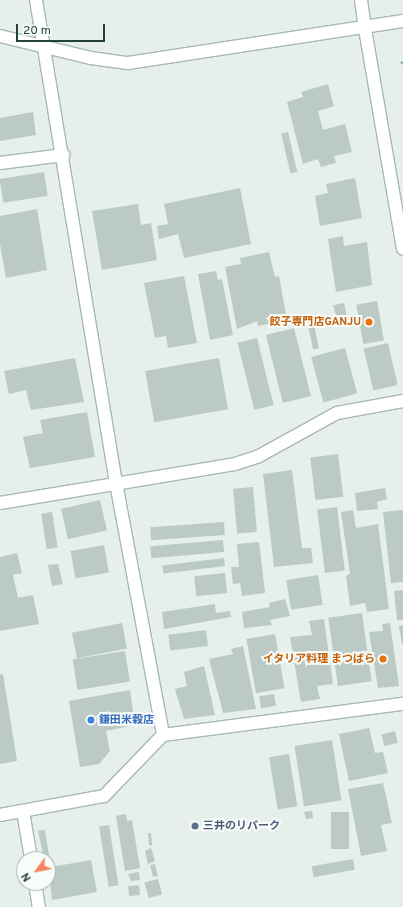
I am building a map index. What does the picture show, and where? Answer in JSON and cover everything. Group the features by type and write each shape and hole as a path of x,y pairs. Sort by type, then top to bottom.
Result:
{"street":[{"path":"36,0 116,483 162,735"},
{"path":"361,0 403,249"},
{"path":"0,36 45,47 128,63 403,21"},
{"path":"0,163 62,155"},
{"path":"0,503 235,464 259,456 337,413 403,401"},
{"path":"0,815 104,796 162,735 403,704"},
{"path":"22,811 30,851"},
{"path":"36,891 39,907"}],"building":[{"path":"328,84 334,106 318,111 323,130 345,124 352,152 334,156 336,163 321,167 318,159 303,164 287,102 303,97 301,92"},
{"path":"33,112 36,135 0,141 0,118"},
{"path":"288,132 297,172 290,174 281,134"},
{"path":"44,172 48,196 3,203 0,179"},
{"path":"355,178 362,218 320,226 315,196 328,193 326,184"},
{"path":"240,188 251,244 184,258 178,234 159,239 157,226 168,224 164,204"},
{"path":"138,204 141,225 151,223 157,260 102,270 92,211"},
{"path":"37,209 47,270 6,278 0,244 0,216"},
{"path":"343,236 344,246 367,242 372,285 336,292 328,239"},
{"path":"269,252 275,277 279,276 287,320 258,326 257,321 237,329 225,267 241,264 240,258"},
{"path":"216,271 218,280 222,279 233,335 210,340 198,274"},
{"path":"184,276 197,343 168,348 166,336 155,338 144,283"},
{"path":"377,301 384,340 363,344 356,305"},
{"path":"344,303 348,322 337,324 333,305"},
{"path":"313,320 319,348 313,350 307,321"},
{"path":"294,328 311,396 283,403 266,335"},
{"path":"257,338 274,405 254,410 238,343"},
{"path":"388,343 398,385 373,391 364,349"},
{"path":"345,348 357,393 323,402 311,357"},
{"path":"75,358 84,402 31,410 26,390 9,394 4,371"},
{"path":"219,358 228,409 154,422 145,371"},
{"path":"87,412 95,457 30,468 23,437 43,433 40,420"},
{"path":"338,454 343,497 315,500 310,457"},
{"path":"292,470 302,548 311,548 313,563 274,567 263,474"},
{"path":"253,487 257,532 237,534 233,489"},
{"path":"385,488 387,499 377,502 378,509 357,511 355,493"},
{"path":"100,500 107,530 68,539 61,509"},
{"path":"337,507 345,571 325,573 317,509"},
{"path":"353,510 356,528 378,524 389,609 367,612 365,603 350,606 346,576 350,574 341,512"},
{"path":"403,510 403,582 391,583 383,512"},
{"path":"52,512 58,548 47,549 41,514"},
{"path":"224,522 225,535 151,540 150,527"},
{"path":"223,540 224,552 151,558 150,546"},
{"path":"259,542 265,593 242,596 240,583 233,584 231,567 239,567 237,544"},
{"path":"104,545 109,573 75,578 71,551"},
{"path":"17,553 22,573 13,575 18,598 33,595 39,624 0,631 0,557"},
{"path":"224,558 225,566 163,573 162,566"},
{"path":"58,564 63,584 52,586 48,565"},
{"path":"225,573 227,593 196,596 194,576"},
{"path":"318,575 323,605 291,610 286,580"},
{"path":"403,590 403,620 397,620 394,591"},
{"path":"285,599 290,616 270,620 272,625 244,628 242,612 270,607 269,603"},
{"path":"215,604 216,613 230,611 231,617 164,629 162,612"},
{"path":"362,613 372,681 338,686 328,618"},
{"path":"324,619 333,684 317,686 320,699 301,702 290,637 312,635 309,621"},
{"path":"122,623 127,649 77,658 72,633"},
{"path":"390,623 399,686 378,688 369,632 383,631 382,624"},
{"path":"403,625 403,644 402,644 399,626"},
{"path":"206,630 208,646 170,651 168,635"},
{"path":"275,634 285,688 256,693 246,639"},
{"path":"243,646 256,709 223,713 209,659 233,654 231,649"},
{"path":"125,651 130,682 78,690 73,659"},
{"path":"204,666 215,715 184,719 175,689 187,686 184,672"},
{"path":"3,674 17,761 0,764 0,675"},
{"path":"130,690 135,725 106,731 110,751 99,764 80,767 69,701"},
{"path":"274,694 276,706 261,708 259,696"},
{"path":"369,728 375,753 383,752 388,773 349,781 339,734"},
{"path":"395,731 398,743 384,746 381,734"},
{"path":"332,740 342,800 304,806 294,746"},
{"path":"289,754 297,806 278,809 269,757"},
{"path":"383,783 392,823 381,825 387,851 361,856 348,789"},
{"path":"312,811 313,818 306,819 304,812"},
{"path":"331,812 349,812 349,849 331,849"},
{"path":"126,814 127,821 132,820 140,868 125,871 116,816"},
{"path":"109,825 119,885 109,887 99,827"},
{"path":"45,830 48,851 42,851 38,831"},
{"path":"148,833 151,833 152,845 149,845"},
{"path":"151,848 155,861 148,864 145,851"},
{"path":"353,859 355,870 314,877 312,866"},
{"path":"91,860 97,892 52,900 51,891 56,891 56,866"},
{"path":"155,864 158,876 153,877 150,865"},
{"path":"139,872 140,880 131,881 128,874"},
{"path":"158,879 162,894 149,898 144,883"},
{"path":"139,885 140,895 129,896 128,886"}],"place":[{"name":"餃子専門店GANJU","path":"369,322"},
{"name":"イタリア料理 まつばら","path":"383,659"},
{"name":"鎌田米穀店","path":"91,720"},
{"name":"三井のリパーク","path":"195,826"}]}
